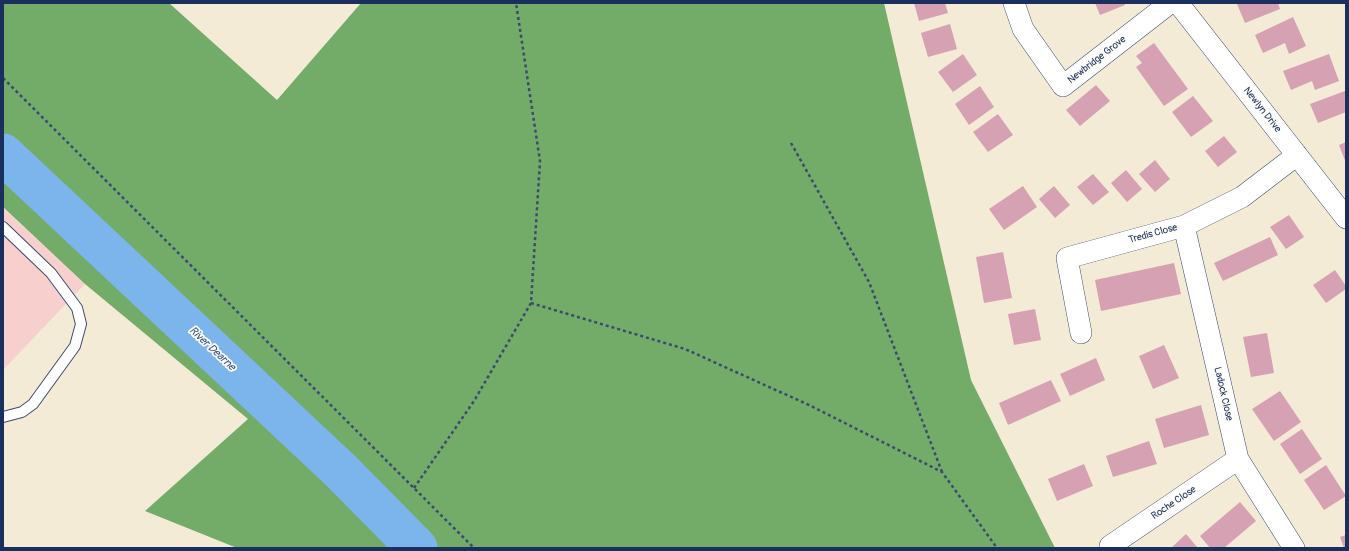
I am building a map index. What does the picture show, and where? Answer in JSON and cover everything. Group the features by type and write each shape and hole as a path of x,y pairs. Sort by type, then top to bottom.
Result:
{"street":[{"name":"Newbridge Grove","path":"1014,3 1023,30 1063,86 1170,3"},
{"name":"Newlyn Drive","path":"1178,3 1346,218"},
{"name":"Tredis Close","path":"1082,333 1067,258 1184,226 1242,197 1297,155"},
{"name":"Ladock Close","path":"1184,226 1238,459 1294,548"},
{"name":"Roche Close","path":"1110,546 1238,459"}],"lane":[{"path":"3,227 51,273 77,308 81,324 75,346 33,404 22,412 3,417"}],"path":[{"path":"414,488 474,401 531,303 540,161 516,3"},
{"path":"3,78 474,548"},
{"path":"791,143 869,282 942,472 997,548"},
{"path":"531,303 685,349 809,405 942,472"}],"shaded area":[{"path":"3,208 85,284 3,370"}],"green space":[{"path":"3,3 169,3 277,100 361,3 884,3 971,380 1055,548 237,548 145,511 248,419 85,284 3,207"}],"building":[{"path":"914,3 945,3 948,13 919,21"},
{"path":"1095,3 1124,3 1125,5 1100,15"},
{"path":"1278,3 1280,9 1245,23 1237,4"},
{"path":"1293,17 1306,46 1289,54 1285,43 1263,53 1255,35"},
{"path":"950,24 957,49 928,57 921,33"},
{"path":"1154,43 1188,89 1164,106 1136,67 1142,63 1136,56"},
{"path":"963,54 977,75 953,92 938,72"},
{"path":"1329,54 1339,81 1315,90 1312,81 1291,90 1283,71"},
{"path":"1096,85 1110,101 1080,126 1066,110"},
{"path":"980,86 994,107 969,125 955,104"},
{"path":"1345,91 1346,112 1318,123 1310,104"},
{"path":"1193,96 1213,121 1191,137 1172,112"},
{"path":"998,114 1013,135 988,152 973,132"},
{"path":"1224,136 1237,152 1218,167 1205,151"},
{"path":"1346,142 1346,163 1339,145"},
{"path":"1155,160 1170,179 1155,192 1139,174"},
{"path":"1126,170 1142,189 1127,202 1111,183"},
{"path":"1093,174 1109,192 1093,205 1077,187"},
{"path":"1023,186 1037,207 1004,230 989,209"},
{"path":"1054,186 1070,205 1055,218 1039,199"},
{"path":"1289,215 1304,237 1286,249 1270,227"},
{"path":"1270,237 1278,255 1223,281 1214,263"},
{"path":"1003,252 1012,298 984,303 976,257"},
{"path":"1174,263 1181,294 1101,311 1095,280"},
{"path":"1335,270 1346,286 1346,289 1326,303 1313,285"},
{"path":"1035,309 1041,340 1014,345 1008,314"},
{"path":"1267,333 1274,373 1251,377 1243,337"},
{"path":"1164,345 1179,378 1153,389 1139,356"},
{"path":"1096,358 1105,380 1070,396 1060,374"},
{"path":"1051,380 1061,401 1008,425 999,403"},
{"path":"1280,391 1301,422 1274,441 1252,409"},
{"path":"1201,405 1209,435 1164,448 1155,419"},
{"path":"1302,429 1322,459 1300,474 1280,444"},
{"path":"1149,441 1157,464 1113,477 1106,456"},
{"path":"1084,464 1093,486 1057,501 1048,479"},
{"path":"1326,465 1346,496 1324,510 1304,480"},
{"path":"1240,502 1256,521 1224,548 1210,548 1200,536"},
{"path":"1186,534 1198,548 1171,548"},
{"path":"1346,535 1346,548 1344,548 1340,537"}],"waterway":[{"name":"River Dearne","path":"3,154 341,471 417,548"}]}
